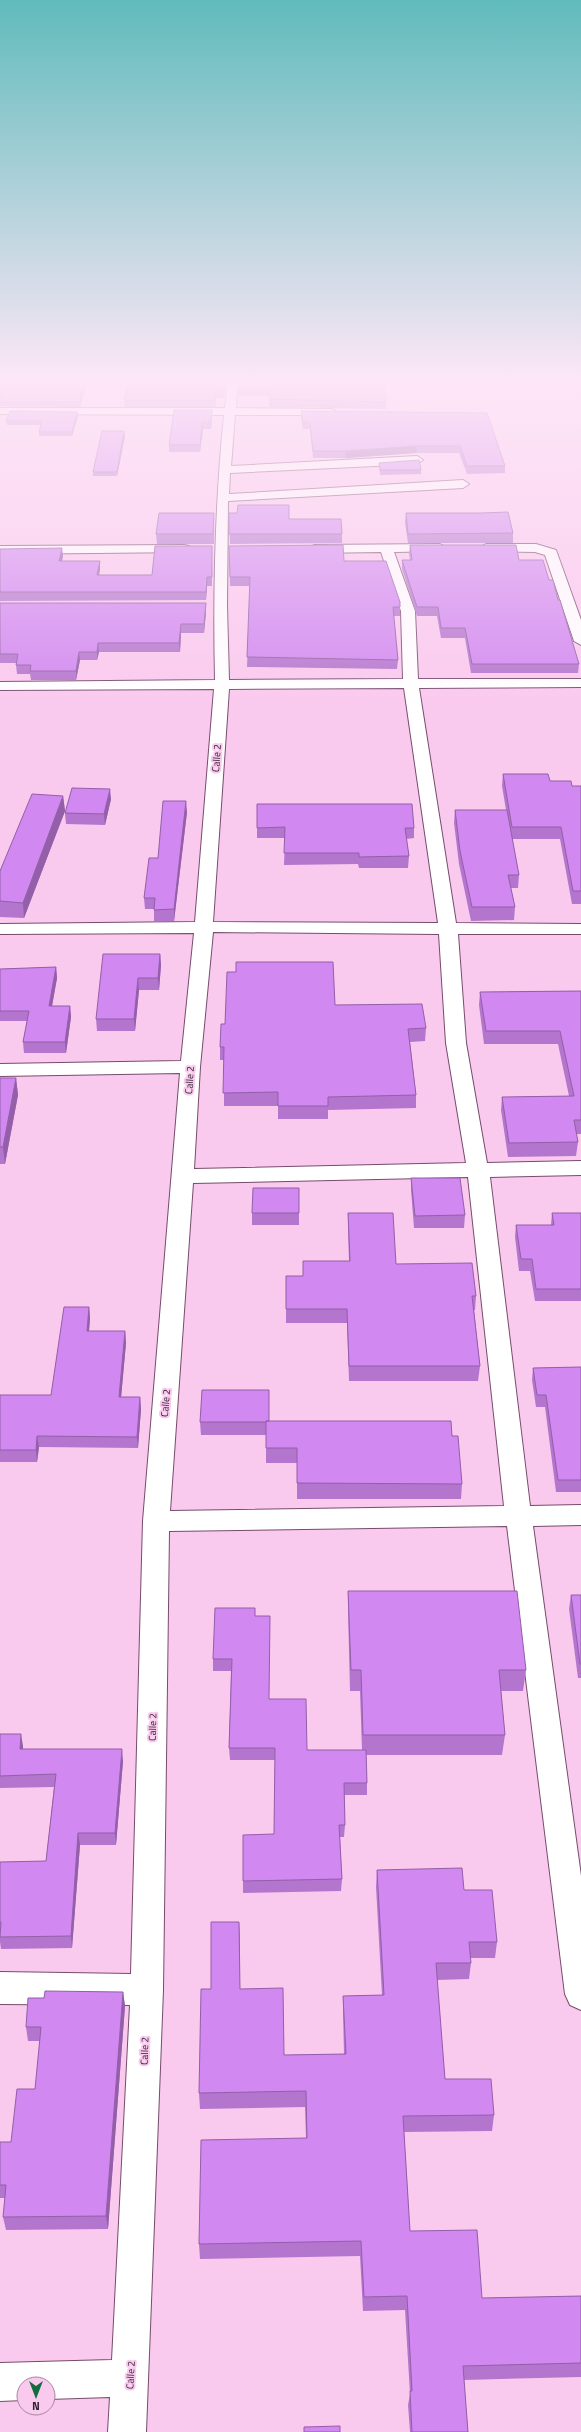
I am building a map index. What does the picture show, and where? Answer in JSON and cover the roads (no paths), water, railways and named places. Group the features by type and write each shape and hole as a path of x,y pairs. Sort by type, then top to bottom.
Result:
{"street":[{"name":"Calle 2","path":"127,2432 147,1990 156,1521 190,1067 204,927 222,683 212,606 223,490"},
{"path":"222,498 351,490"},
{"path":"300,549 449,548"},
{"path":"473,548 536,548 551,553 581,641"},
{"path":"0,550 216,549"},
{"path":"386,549 408,611 411,682 448,928 456,1043 478,1170 518,1514 581,1994"},
{"path":"0,686 411,682 581,683"},
{"path":"0,929 204,927 581,928"},
{"path":"0,1070 190,1067"},
{"path":"183,1176 581,1168"},
{"path":"156,1521 518,1514 581,1515"},
{"path":"0,1988 147,1990"},
{"path":"0,2382 130,2378"}]}
